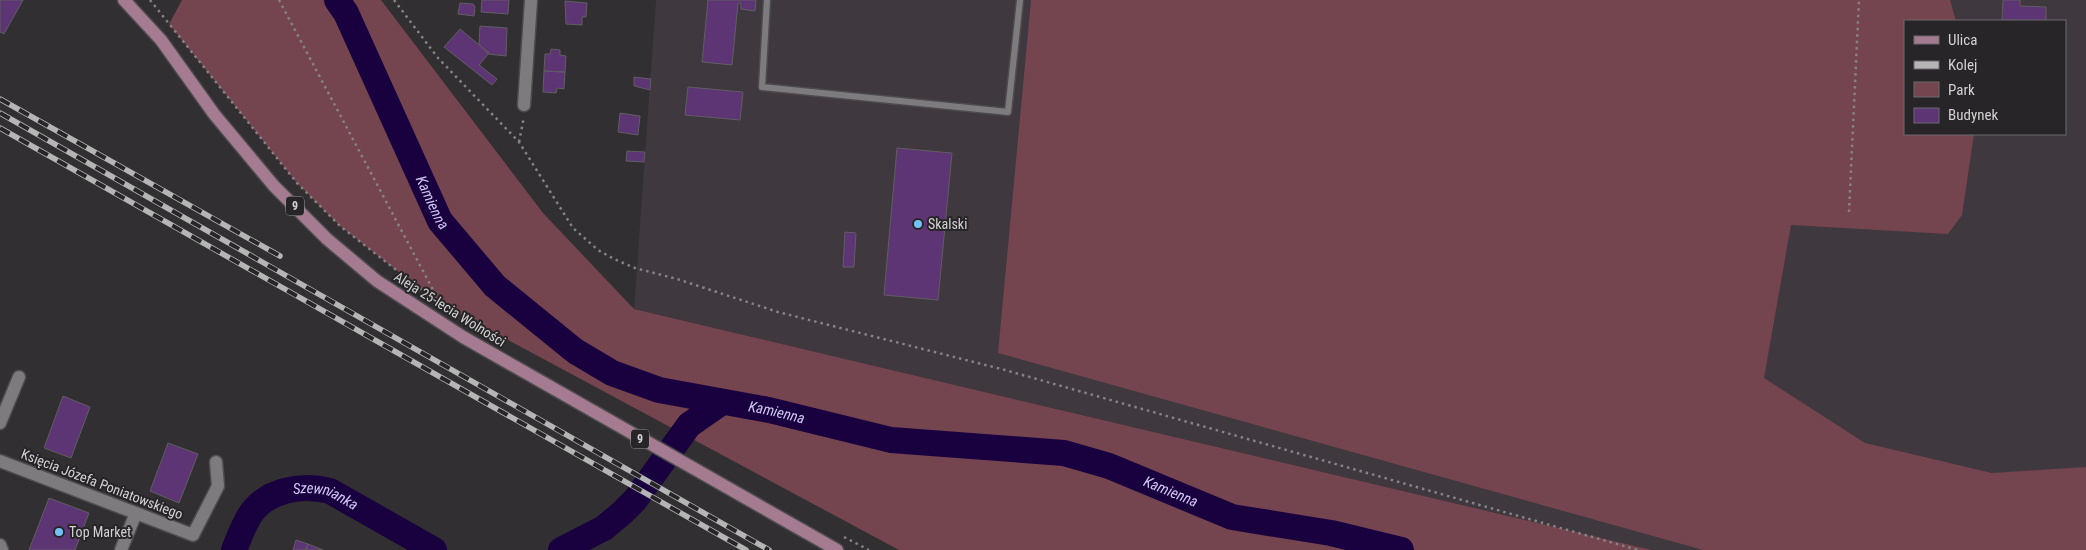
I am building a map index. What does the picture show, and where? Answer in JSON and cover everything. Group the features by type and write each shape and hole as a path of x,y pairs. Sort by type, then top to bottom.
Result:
{"main road":[{"name":"Aleja 25-lecia Wolności","path":"124,0 161,40 214,114 274,186 320,232 377,281 463,337 837,550"}],"street":[{"path":"524,105 531,0"},
{"path":"0,423 19,377"},
{"name":"Księcia Józefa Poniatowskiego","path":"0,461 193,535 218,486 216,462"},
{"path":"121,550 136,513"},
{"path":"0,545 2,550"}],"lane":[{"path":"767,0 762,87 1008,112 1020,0"}],"path":[{"path":"150,0 297,183 340,226 452,312"},
{"path":"279,0 441,304"},
{"path":"394,0 438,58 519,142 573,228 598,250 635,268 677,279 778,312 1004,370 1638,550"},
{"path":"1849,212 1859,0"},
{"path":"519,142 525,116 524,105"},
{"path":"841,536 869,550"}],"shaded area":[{"path":"656,0 2086,0 2086,550 1652,550 634,309"}],"green space":[{"path":"182,0 381,0 543,213 634,309 1652,550 899,550 441,304 427,294 340,226 297,183 169,24"},
{"path":"1031,0 1950,0 1956,20 1904,20 1904,135 1974,135 1962,215 1948,234 1791,225 1764,378 1865,443 1992,473 2086,467 2086,550 1703,550 998,353"}],"building":[{"path":"0,0 23,0 4,34 0,32"},
{"path":"482,0 509,0 508,14 481,12"},
{"path":"708,0 756,0 755,11 741,9 741,3 738,3 732,65 702,62"},
{"path":"2003,0 2020,0 2020,6 2046,7 2046,20 2002,20"},
{"path":"565,1 587,3 586,17 582,17 582,25 566,24"},
{"path":"460,3 473,4 475,7 474,16 458,14"},
{"path":"480,26 507,28 506,56 488,54 479,44"},
{"path":"460,29 489,53 479,65 497,79 492,85 444,47"},
{"path":"551,49 560,50 560,55 566,56 565,72 544,71 545,54 550,54"},
{"path":"544,71 565,72 564,89 557,88 556,93 543,92"},
{"path":"634,77 651,79 650,90 634,86"},
{"path":"688,87 743,92 740,120 685,115"},
{"path":"620,113 640,116 638,135 618,132"},
{"name":"Skalski","path":"897,148 952,153 938,300 884,295"},
{"path":"627,151 645,152 644,162 626,161"},
{"path":"845,232 856,233 854,267 843,267"},
{"path":"63,396 90,407 71,458 44,448"},
{"path":"168,443 198,454 179,503 150,491"},
{"name":"Top Market","path":"49,498 89,513 75,550 29,550"},
{"path":"296,540 308,544 306,550 293,550"},
{"path":"308,544 323,550 306,550"}],"waterway":[{"name":"Kamienna","path":"337,0 346,13 440,221 495,286 575,351 612,373 659,390 769,410 891,440 1064,453 1109,466 1232,517 1331,533 1401,550"},
{"name":"Szewnianka","path":"561,550 604,528 623,512 635,500 689,425 722,402"},
{"name":"Szewnianka","path":"234,550 245,523 257,506 276,494 308,488 330,491 434,550"}],"railway":[{"path":"0,99 280,256"},
{"path":"0,113 769,550"},
{"path":"0,128 746,550"}],"place":[{"name":"Skalski","path":"918,224"},
{"name":"Top Market","path":"59,532"}]}
